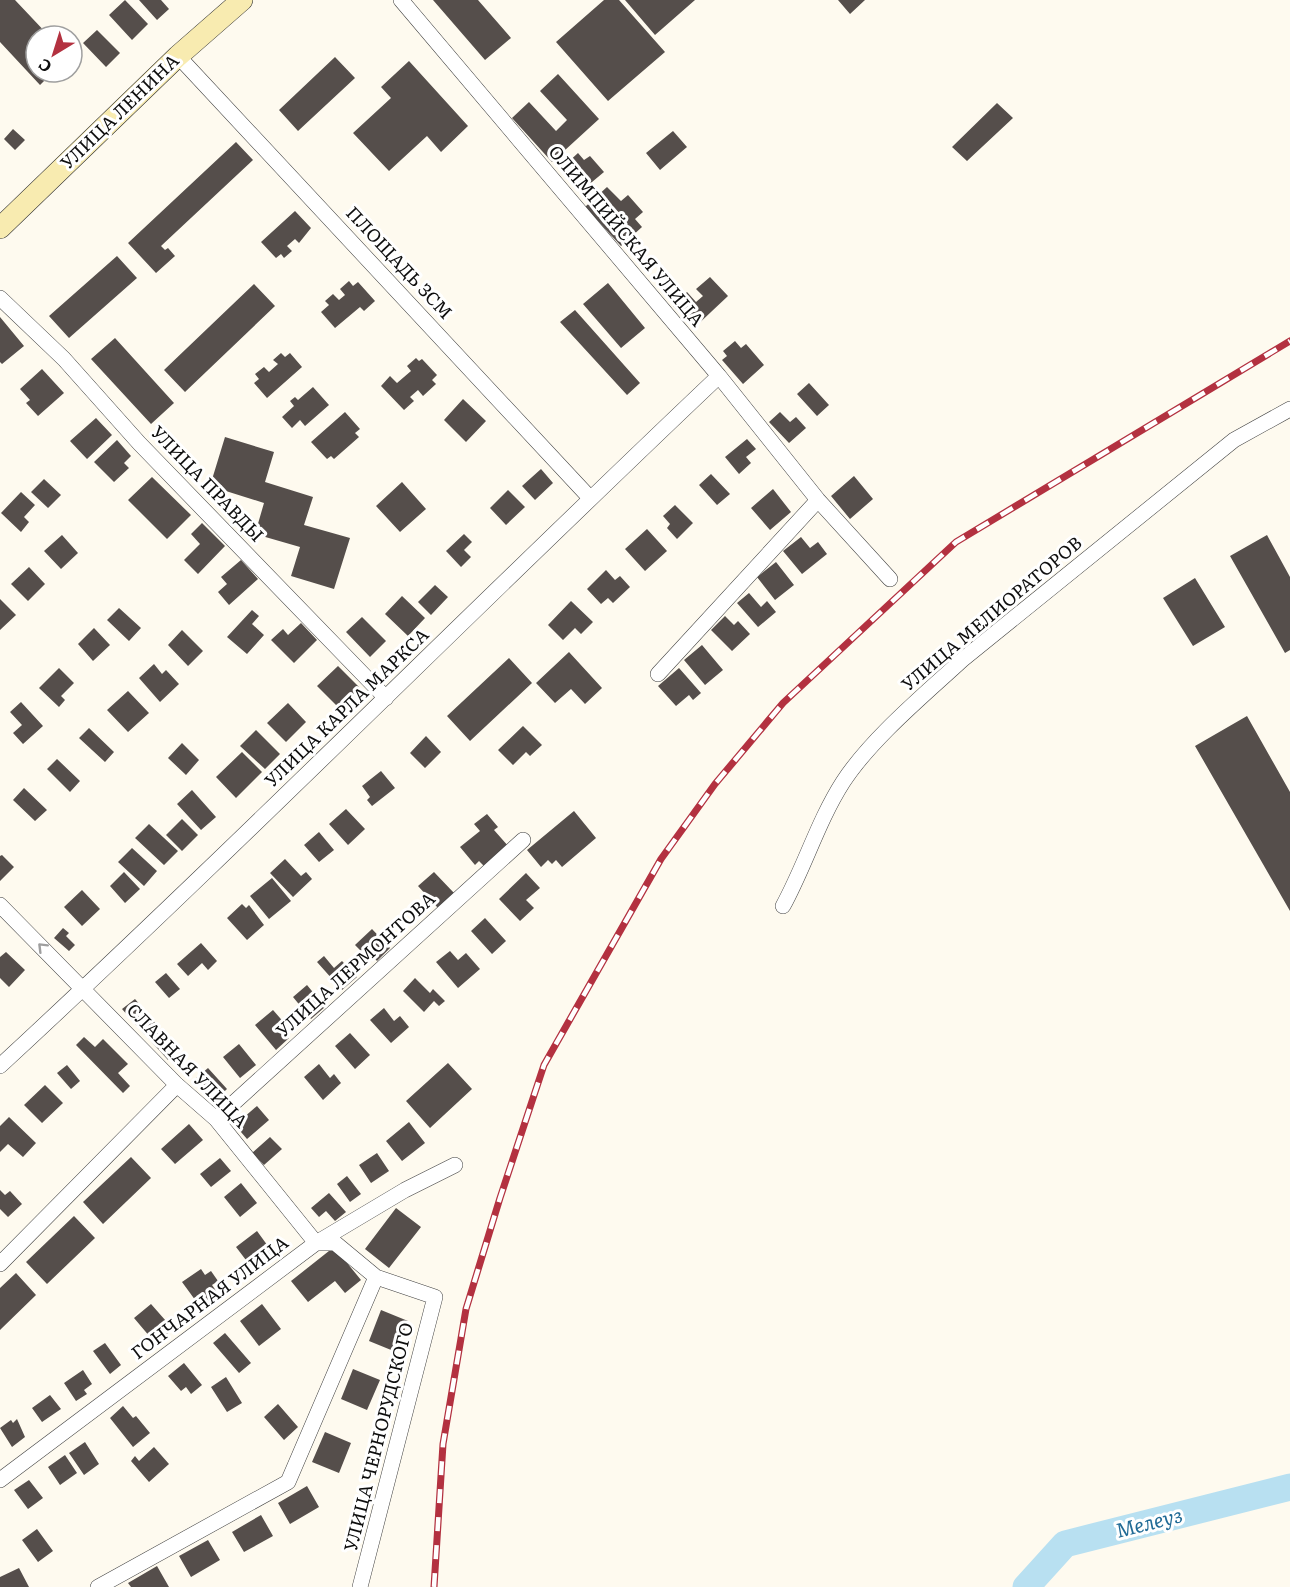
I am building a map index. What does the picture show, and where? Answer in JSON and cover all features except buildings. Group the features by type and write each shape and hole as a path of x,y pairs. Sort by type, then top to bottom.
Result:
{"main road":[{"name":"УЛИЦА ЛЕНИНА","path":"0,228 178,56 242,0"}],"street":[{"name":"ОЛИМПИЙСКАЯ УЛИЦА","path":"401,0 719,376 818,500 890,579"},
{"name":"ПЛОЩАДЬ ЗСМ","path":"178,56 590,498"},
{"name":"УЛИЦА ПРАВДЫ","path":"0,298 64,359 139,443 386,698"},
{"name":"УЛИЦА КАРЛА МАРКСА","path":"0,1066 84,988 719,376"},
{"name":"УЛИЦА МЕЛИОРАТОРОВ","path":"783,906 805,854 844,781 868,752 919,700 962,660 1225,446 1290,408"},
{"path":"658,674 818,500"},
{"name":"УЛИЦА ЛЕРМОНТОВА","path":"216,1119 523,840"},
{"name":"СЛАВНАЯ УЛИЦА","path":"0,905 177,1085 216,1119 316,1243"},
{"path":"0,1264 177,1085"},
{"name":"ГОНЧАРНАЯ УЛИЦА","path":"0,1480 316,1243 455,1165"},
{"path":"98,1587 288,1482 376,1277 335,1243 316,1243"},
{"name":"УЛИЦА ЧЕРНОРУДСКОГО","path":"360,1587 435,1297 376,1277"}],"waterway":[{"name":"Мелеуз","path":"1026,1587 1065,1544 1290,1487"}],"railway":[{"path":"434,1587 443,1444 466,1309 500,1198 544,1065 661,859 715,784 783,703 956,542 1290,341"}]}
